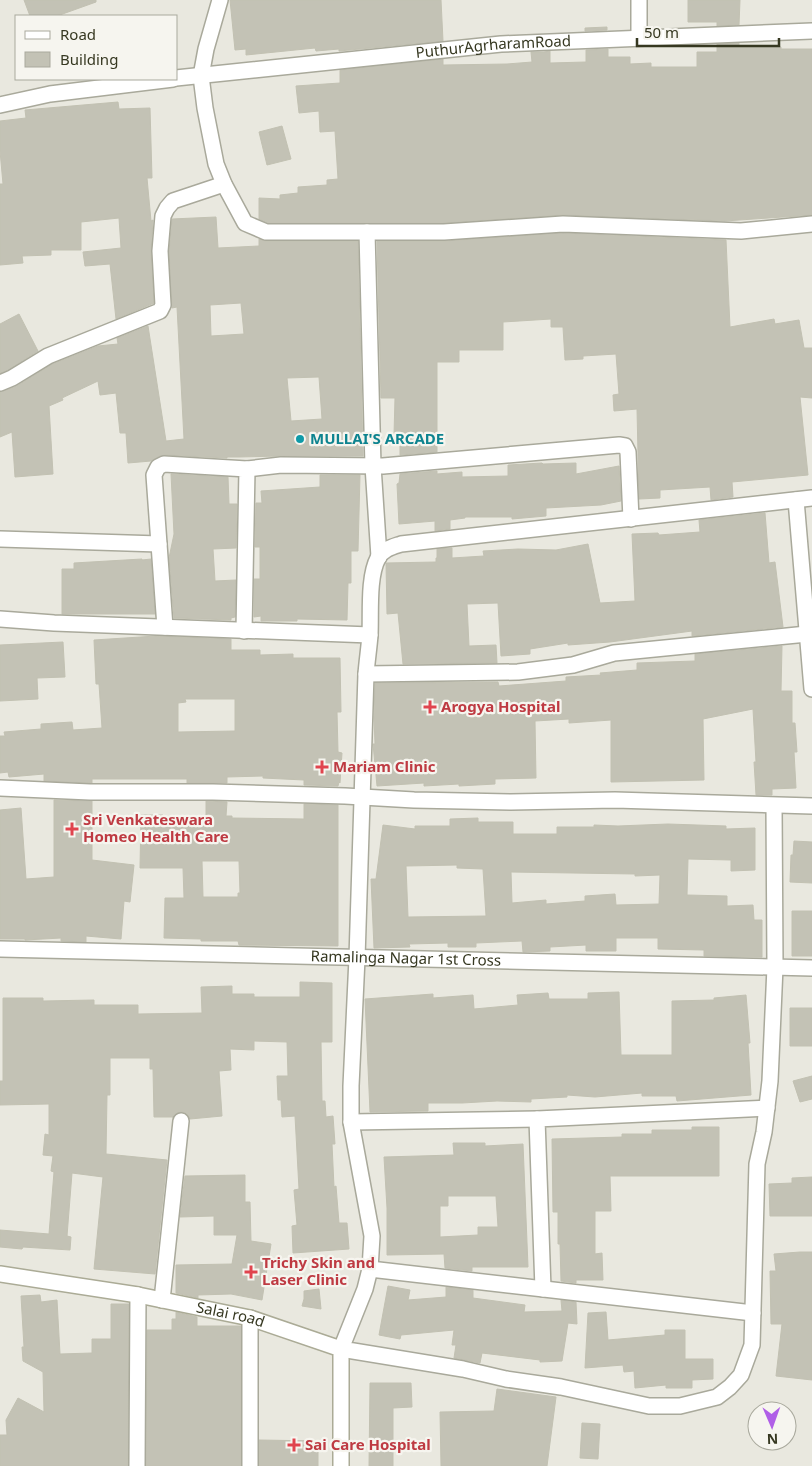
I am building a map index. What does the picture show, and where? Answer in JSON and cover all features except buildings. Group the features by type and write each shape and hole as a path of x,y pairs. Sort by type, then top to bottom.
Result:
{"street":[{"path":"220,0 206,49 201,76 216,164 224,184 245,223 266,232 444,232 563,224 741,231 812,224"},
{"path":"639,0 639,38"},
{"name":"PuthurAgrharamRoad","path":"178,79 501,44 812,30"},
{"name":"PuthurAgrharamRoad","path":"0,104 50,94 167,80"},
{"path":"0,383 12,378 48,356 160,311 163,305 160,251 163,216 167,208 173,201 224,184"},
{"path":"366,232 373,466 379,557"},
{"path":"164,627 154,475 158,467 164,464 248,469 281,465 373,466 619,445 625,446 628,452 631,519"},
{"path":"244,631 248,469"},
{"path":"341,1466 341,1349 365,1289 370,1269 372,1236 351,1122 351,1086 366,674 372,582 374,569 379,557 388,548 401,544 812,498"},
{"path":"796,500 812,688"},
{"path":"0,539 159,544"},
{"path":"0,619 54,623 370,635"},
{"path":"366,674 518,672 573,664 614,653 808,634"},
{"path":"0,788 90,792 213,792 414,800 511,802 615,800 812,806"},
{"name":"Salai road","path":"0,1274 138,1295 250,1318 341,1349 463,1369 506,1379 561,1386 649,1406 680,1406 717,1397 741,1376 752,1345 758,1164 770,1081 775,967 774,806"},
{"name":"Ramalinga Nagar 1st Cross","path":"0,950 812,968"},
{"path":"351,1122 537,1119 767,1108"},
{"path":"537,1119 543,1289"},
{"path":"162,1300 181,1121"},
{"path":"370,1269 753,1313"},
{"path":"137,1466 138,1295"},
{"path":"250,1318 250,1466"}],"place":[{"name":"MULLAI'S ARCADE","path":"300,439"},
{"name":"Arogya Hospital","path":"430,707"},
{"name":"Mariam Clinic","path":"322,767"},
{"name":"Sri Venkateswara Homeo Health Care","path":"72,829"},
{"name":"Trichy Skin and Laser Clinic","path":"251,1272"},
{"name":"Sai Care Hospital","path":"294,1445"}]}
